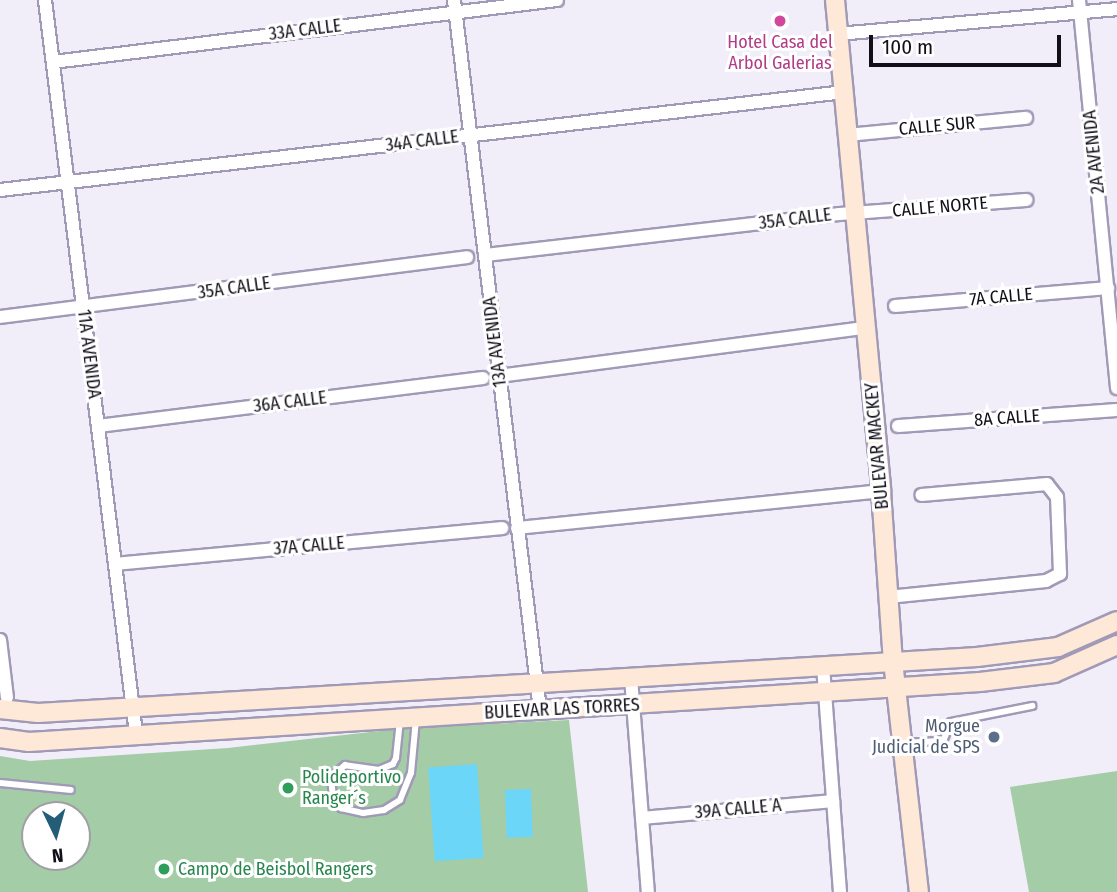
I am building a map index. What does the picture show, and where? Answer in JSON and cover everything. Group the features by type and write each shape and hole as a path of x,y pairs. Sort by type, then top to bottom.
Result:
{"street":[{"name":"11A AVENIDA","path":"45,0 136,734"},
{"name":"33A CALLE","path":"53,62 455,6 557,0"},
{"name":"BULEVAR MACKEY","path":"835,0 881,491 893,661 919,892"},
{"name":"13A AVENIDA","path":"455,6 540,710"},
{"path":"838,34 1080,6 1117,9"},
{"name":"2A AVENIDA","path":"1080,6 1117,387"},
{"name":"34A CALLE","path":"0,190 844,92"},
{"name":"CALLE SUR","path":"848,135 1026,118"},
{"name":"CALLE NORTE","path":"854,214 1026,200"},
{"name":"35A CALLE","path":"485,255 854,214"},
{"name":"35A CALLE","path":"0,317 467,257"},
{"name":"7A CALLE","path":"895,306 1108,288"},
{"path":"499,376 866,328"},
{"name":"36A CALLE","path":"98,426 483,378"},
{"name":"8A CALLE","path":"898,426 1117,410"},
{"path":"888,597 1056,578 1062,568 1057,498 1051,486 1041,482 921,495"},
{"path":"517,528 881,491"},
{"name":"37A CALLE","path":"115,564 502,528"},
{"name":"BULEVAR LAS TORRES","path":"4,704 38,713 977,657 1058,647 1117,621"},
{"path":"0,639 4,704"},
{"name":"BULEVAR LAS TORRES","path":"0,738 29,742 896,689 1054,673 1117,645"},
{"path":"977,657 980,682"},
{"path":"823,666 840,892"},
{"path":"631,678 648,892"},
{"name":"39A CALLE A","path":"642,818 834,801"}],"lane":[{"path":"901,743 939,741 944,739 951,722 1032,706"},
{"path":"408,717 411,773 400,800 384,810 363,813 341,808 333,797 331,778 345,765 379,770 393,764 408,717"},
{"path":"0,783 71,790"}],"green space":[{"name":"Polideportivo Ranger´s","path":"569,720 588,892 0,892 0,756 30,761 228,748 407,728"},
{"path":"1117,771 1117,892 1029,892 1010,787"}],"water":[{"path":"477,764 484,858 435,861 428,767"},
{"path":"531,789 533,837 507,838 505,790"}],"place":[{"name":"Hotel Casa del Arbol Galerias","path":"780,21"},
{"name":"Morgue Judicial de SPS","path":"994,737"},
{"name":"Polideportivo Ranger´s","path":"288,788"},
{"name":"Campo de Beisbol Rangers","path":"164,869"}]}
